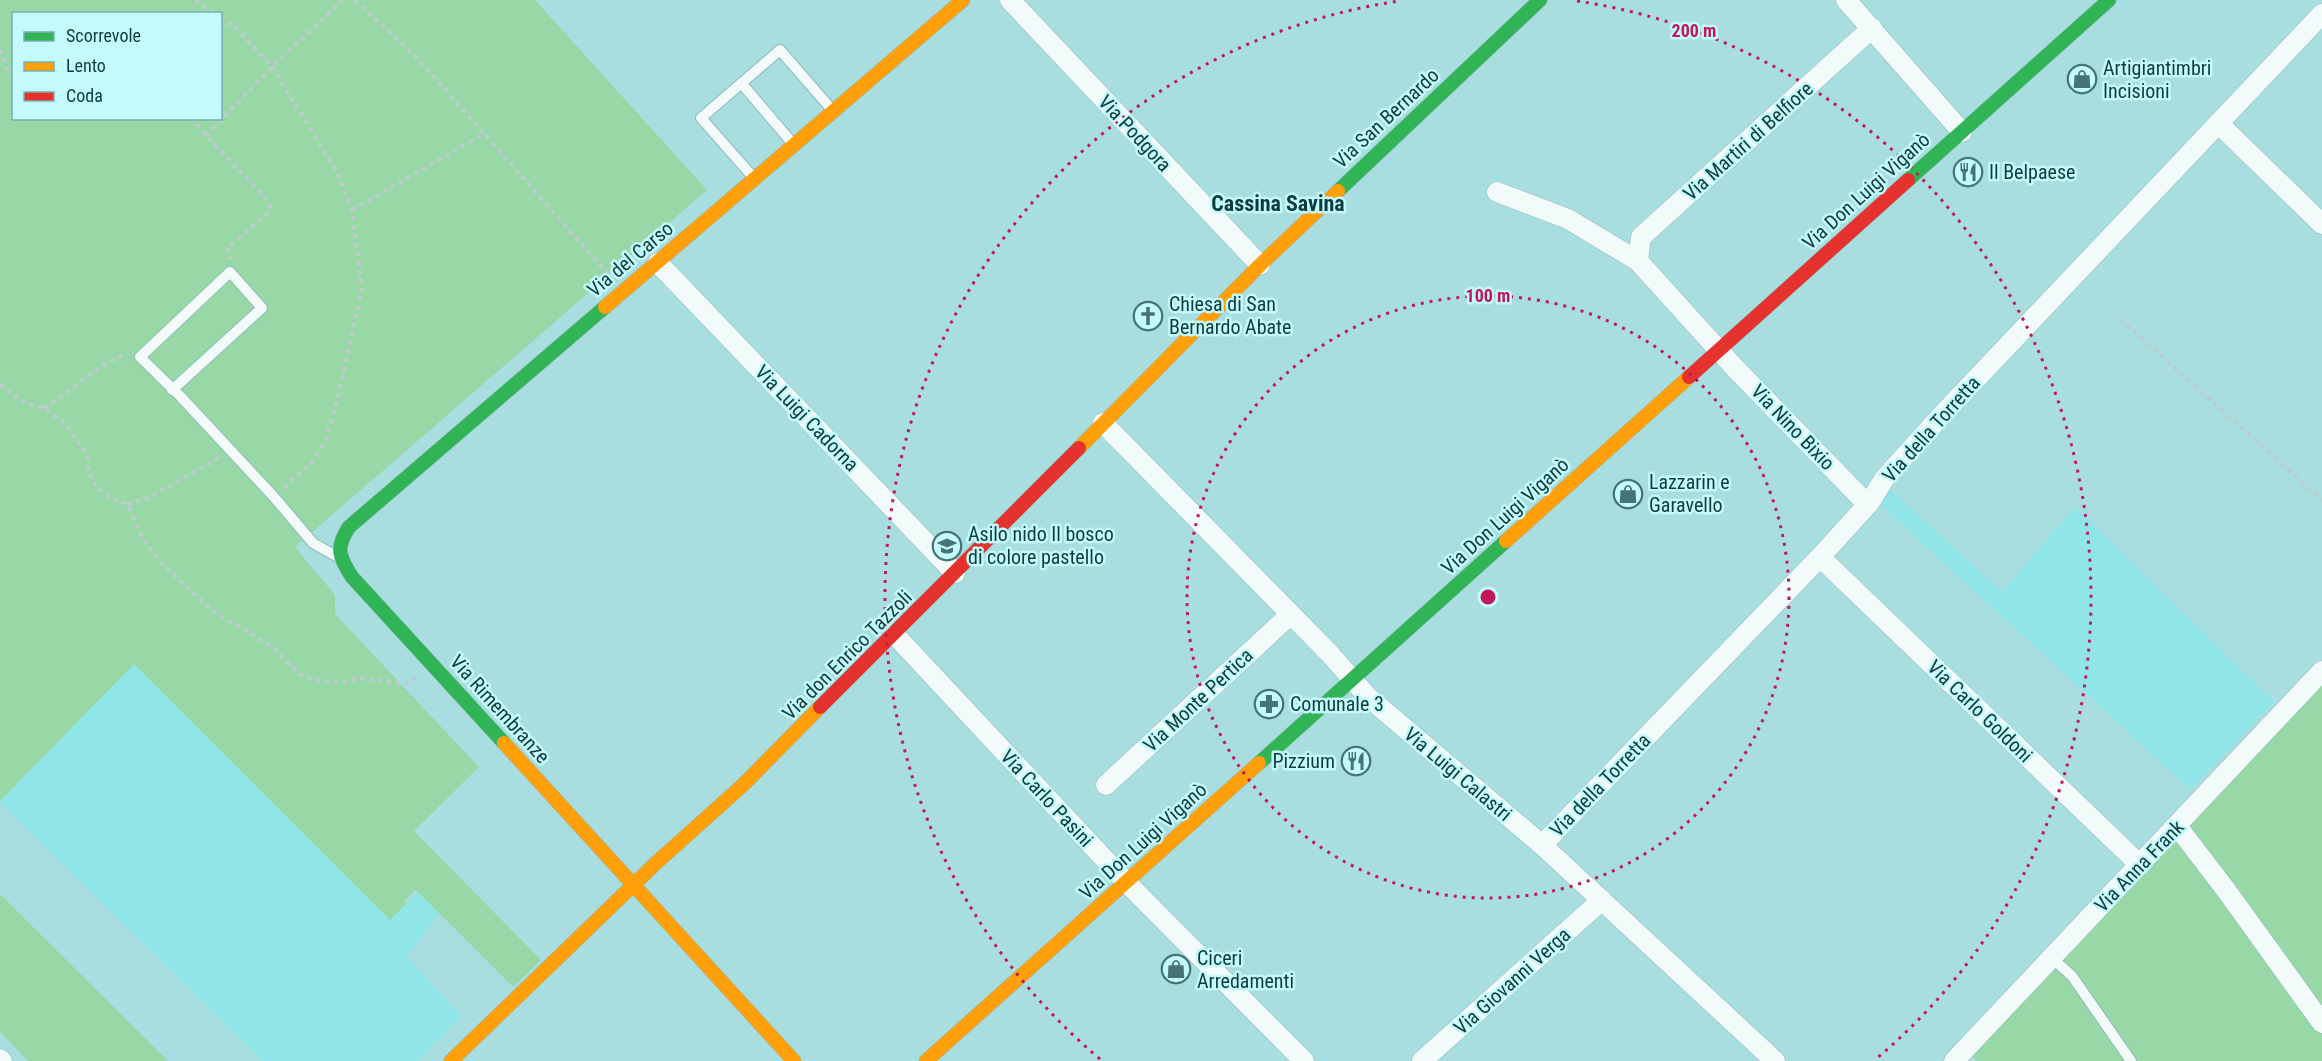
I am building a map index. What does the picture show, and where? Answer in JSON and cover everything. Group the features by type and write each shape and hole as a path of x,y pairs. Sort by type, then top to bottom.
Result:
{"street":[{"name":"Via del Carso","path":"339,558 339,541 348,527 963,0"},
{"name":"Via Podgora","path":"1010,0 1260,265"},
{"name":"Via San Bernardo","path":"1260,265 1540,0"},
{"path":"1846,0 1962,132"},
{"name":"Via Don Luigi Viganò","path":"926,1061 2109,0"},
{"name":"Via della Torretta","path":"1542,845 1820,557 1941,416 2218,123 2320,22"},
{"name":"Via Martiri di Belfiore","path":"1638,261 1641,237 1872,28"},
{"path":"2218,123 2322,224"},
{"name":"Via Nino Bixio","path":"1497,192 1568,219 1638,261 1734,367 1867,504"},
{"name":"Via Luigi Cadorna","path":"658,263 955,573"},
{"name":"Via don Enrico Tazzoli","path":"451,1061 634,885 743,785 1260,265"},
{"name":"Via Luigi Calastri","path":"1103,423 1330,654 1368,697 1542,845 1775,1061"},
{"name":"Via Carlo Goldoni","path":"1820,557 2140,865"},
{"name":"Via Rimembranze","path":"339,558 352,577 794,1061"},
{"name":"Via Monte Pertica","path":"1106,786 1291,614"},
{"name":"Via Carlo Pasini","path":"895,634 1126,882 1304,1061"},
{"name":"Via Anna Frank","path":"1962,1058 2052,958 2322,671"},
{"path":"2177,826 2322,1023"},
{"name":"Via Giovanni Verga","path":"1422,1061 1602,900"}],"lane":[{"path":"754,178 701,118 780,50 834,111"},
{"path":"742,84 794,145"},
{"path":"172,390 262,308 230,272 140,357 274,497 313,543 339,558"},
{"path":"2052,958 2072,976 2131,1061"}],"path":[{"path":"195,0 212,12"},
{"path":"222,120 343,0"},
{"path":"355,0 419,60 623,290"},
{"path":"222,18 236,28 272,68 337,172 352,210 362,289 327,437 312,462 274,497"},
{"path":"0,50 9,75 12,74"},
{"path":"192,120 268,201 270,207 267,214 228,247 230,272"},
{"path":"206,136 222,120"},
{"path":"352,210 485,133"},
{"path":"2120,319 2322,500"},
{"path":"44,408 75,389 106,362 123,354 140,357"},
{"path":"0,384 24,403 44,408 66,424 87,455 89,472 97,488 109,497 127,504 149,498 230,451"},
{"path":"127,504 144,540 160,562 216,615 246,630 275,649 299,674 314,680 342,683 360,678 406,684 432,664"}],"shaded area":[{"path":"1889,489 2002,592 2075,507 2274,702 2190,789 1880,504"},
{"path":"134,664 389,920 418,893 439,913 406,957 462,1016 417,1061 263,1061 0,802"}],"green space":[{"path":"0,0 535,0 707,190 295,547 335,595 335,614 479,767 414,831 541,960 513,987 416,890 390,920 134,664 0,801"},
{"path":"2322,680 2322,1061 1977,1061 1971,1053"},
{"path":"0,894 168,1061 28,1061 0,1032"}],"traffic: fast":[{"path":"1338,191 1540,0"},
{"path":"1908,180 2109,0"},
{"path":"504,743 352,577 344,564 340,547 349,527 605,307"},
{"path":"1259,763 1506,541"}],"traffic: slow":[{"path":"605,307 963,0"},
{"path":"1079,448 1260,265 1338,191"},
{"path":"1506,541 1689,377"},
{"path":"451,1061 656,863 743,785 820,707"},
{"path":"504,743 794,1061"},
{"path":"926,1061 1259,763"}],"traffic: jam":[{"path":"1689,377 1908,180"},
{"path":"820,707 1079,448"}],"place":[{"name":"Artigiantimbri Incisioni","path":"2082,79"},
{"name":"Il Belpaese","path":"1968,172"},
{"name":"Chiesa di San Bernardo Abate","path":"1148,316"},
{"name":"Lazzarin e Garavello","path":"1628,494"},
{"name":"Asilo nido Il bosco di colore pastello","path":"947,546"},
{"name":"Comunale 3","path":"1269,704"},
{"name":"Pizzium","path":"1356,761"},
{"name":"Ciceri Arredamenti","path":"1176,969"}],"district":[{"name":"Cassina Savina","path":"1278,203"}]}
